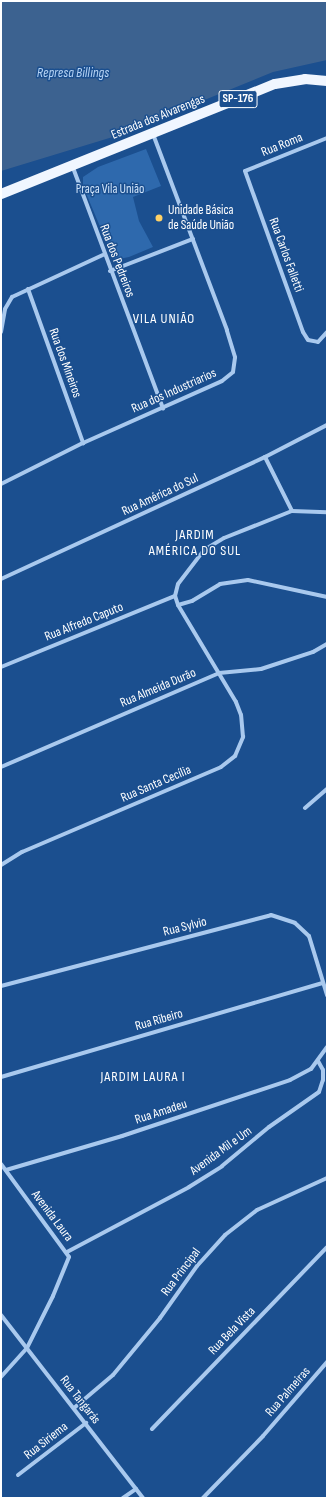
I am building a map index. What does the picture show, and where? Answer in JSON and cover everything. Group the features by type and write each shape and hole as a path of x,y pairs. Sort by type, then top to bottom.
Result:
{"main road":[{"name":"Estrada dos Alvarengas","path":"1,194 275,84 305,79 327,81"}],"street":[{"name":"Rua dos Industriarios","path":"1,484 83,443 222,381 233,372 236,364 227,330 152,133"},
{"name":"Rua Roma","path":"245,171 327,138"},
{"name":"Rua dos Pedreiros","path":"71,165 163,408"},
{"name":"Rua Carlos Falletti","path":"245,171 303,332 313,342 318,342 327,332"},
{"path":"110,271 193,239"},
{"path":"1,332 7,302 28,289 104,255"},
{"name":"Rua dos Mineiros","path":"28,289 83,443"},
{"name":"Rua América do Sul","path":"1,579 265,457 327,425"},
{"path":"265,457 292,511"},
{"path":"175,596 183,575 204,550 224,538 292,511 327,512"},
{"path":"178,605 192,601 220,584 248,580 275,584 327,597"},
{"name":"Rua Santa Cecília","path":"1,865 22,852 229,762 240,748 243,726 236,702 178,605 175,596"},
{"name":"Rua Alfredo Caputo","path":"1,667 175,596"},
{"name":"Rua Almeida Durão","path":"1,767 220,673 261,669 313,652 327,644"},
{"path":"305,808 327,789"},
{"name":"Rua Sylvio","path":"1,986 271,915 295,923 307,932 315,950 327,995"},
{"name":"Rua Ribeiro","path":"1,1077 323,983"},
{"path":"318,1062 327,1047"},
{"name":"Avenida Mil e Um","path":"67,1252 189,1187 222,1166 269,1127 319,1092 325,1069 318,1062"},
{"name":"Rua Amadeu","path":"6,1170 122,1136 290,1080 303,1074 318,1062"},
{"name":"Avenida Laura","path":"1,1164 67,1252 68,1262 27,1348 1,1377"},
{"name":"Rua Principal","path":"74,1408 113,1375 160,1318 197,1266 225,1235 257,1210 327,1178"},
{"name":"Rua Bela Vista","path":"152,1429 327,1247"},
{"name":"Rua Tangarás","path":"1,1315 143,1498"},
{"path":"1,1325 6,1321"},
{"name":"Rua Palmeiras","path":"203,1498 263,1436 327,1362"},
{"name":"Rua Siriema","path":"18,1476 86,1423"},
{"path":"123,1498 136,1489"}],"green space":[{"name":"Praça Vila União","path":"146,149 161,186 133,197 139,221 153,247 129,257 114,260 83,186 83,177 98,167"}],"water":[{"name":"Represa Billings","path":"1,1 327,1 327,60 273,72 116,136 1,171"}],"place":[{"name":"Unidade Básica de Saúde União","path":"159,218"}],"district":[{"name":"VILA UNIÃO","path":"164,319"},
{"name":"JARDIM AMÉRICA DO SUL","path":"195,544"},
{"name":"JARDIM LAURA I","path":"143,1077"}]}
